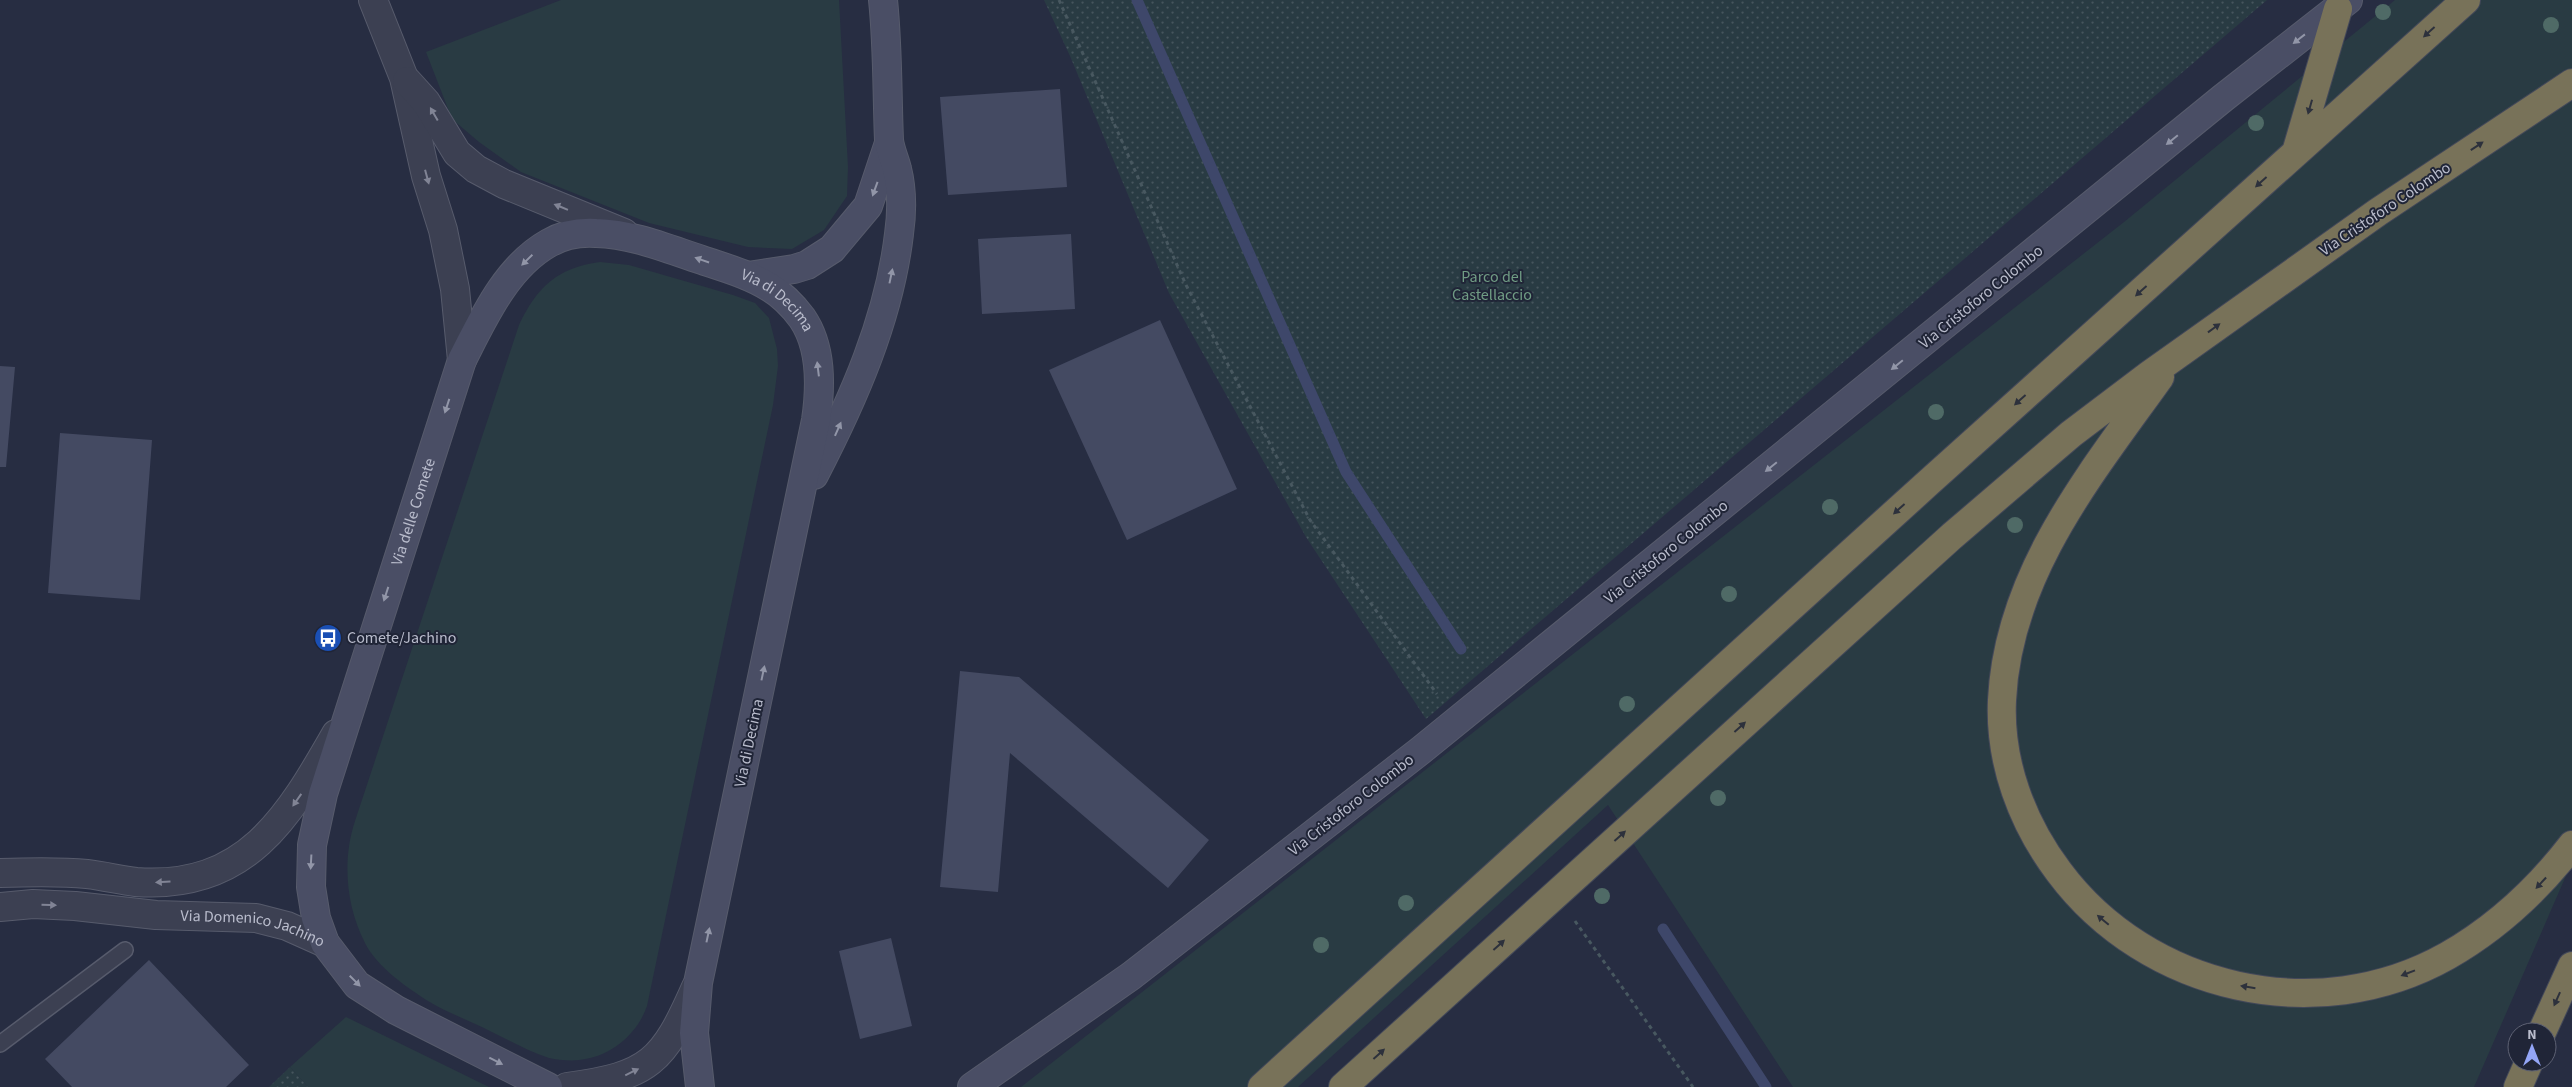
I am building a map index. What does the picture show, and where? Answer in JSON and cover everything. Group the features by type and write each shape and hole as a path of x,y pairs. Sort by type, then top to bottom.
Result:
{"highway":[{"path":"1262,1087 2298,149 2466,0"},
{"path":"2298,149 2343,5"},
{"name":"Via Cristoforo Colombo","path":"1343,1087 2029,470 2094,416 2378,212 2572,83"},
{"path":"2174,357 2063,514 2026,592 2017,620 2006,672 2002,700 2003,728 2013,783 2023,812 2034,835 2075,894 2121,934 2180,969 2216,982 2253,988 2318,993 2383,982 2445,957 2473,940 2532,892 2572,845"},
{"path":"2547,1022 2572,966"},
{"path":"2518,1087 2525,1072"}],"main road":[{"name":"Via di Decima","path":"800,503 853,394 888,293 900,233 901,210 898,170 890,143 884,0"},
{"name":"Via Cristoforo Colombo","path":"972,1087 1138,970 1456,722 2216,105 2343,5"},
{"name":"Via di Decima","path":"748,276 794,269 807,265 832,249 868,206 890,143"},
{"path":"462,360 480,324 506,284 533,254 562,237 586,233 638,239 748,276"},
{"name":"Via di Decima","path":"700,1087 694,1033 698,983 800,503 820,393 815,348 807,325 793,307 769,287 748,276"},
{"name":"Via delle Comete","path":"324,943 312,894 312,845 323,794 347,713 462,360"},
{"name":"Via Domenico Jachino","path":"324,943 349,976 367,993 396,1010 548,1087"}],"street":[{"name":"Via delle Comete","path":"373,0 404,78 426,176 446,246 455,289 462,360"},
{"name":"Via delle Comete","path":"404,78 426,102 458,152 476,169 504,184 638,239"},
{"path":"0,873 51,871 153,882 197,878 221,869 263,840 291,808 347,713"},
{"name":"Via Domenico Jachino","path":"0,907 33,904 75,906 156,915 256,918 287,926 324,943"},
{"name":"Via di Decima","path":"567,1087 624,1076 646,1064 668,1043 698,983"}],"lane":[{"path":"0,1044 125,950"}],"path":[{"path":"1058,0 1186,285 1310,520 1404,647 1456,722"},
{"path":"1556,894 1693,1087"}],"green space":[{"path":"561,0 839,0 848,167 847,196 824,230 792,249 748,247 649,223 521,172 479,142 452,119 426,52"},
{"name":"Parco del Castellaccio","path":"1044,0 2267,0 1426,719 1306,537 1169,293 1070,56"},
{"path":"2395,0 2572,0 2572,862 2474,1087 1793,1087 1608,805 1298,1087 1021,1087 2124,222"},
{"path":"600,262 629,265 755,303 769,318 777,349 778,366 773,405 647,1006 637,1026 621,1043 612,1049 590,1058 560,1060 533,1052 440,1008 409,988 388,971 369,950 359,929 350,898 347,867 348,851 355,821 519,325 533,300 550,282 572,269"},
{"path":"346,1017 489,1087 308,1087 290,1067"},
{"path":"290,1067 308,1087 269,1087"}],"building":[{"path":"1060,89 1067,187 948,195 940,97"},
{"path":"1071,234 1075,309 982,314 978,239"},
{"path":"1160,320 1237,489 1127,540 1049,370"},
{"path":"0,366 15,367 6,467 0,467"},
{"path":"60,433 152,440 140,600 48,593"},
{"path":"960,671 1019,677 1209,840 1168,888 1010,753 998,892 940,887"},
{"path":"891,938 912,1026 860,1039 839,951"},
{"path":"149,960 249,1065 226,1087 72,1087 45,1059"}],"waterway":[{"path":"1137,0 1346,472 1461,649"},
{"path":"1663,929 1766,1087"}],"place":[{"name":"Comete/Jachino","path":"328,638"}]}
